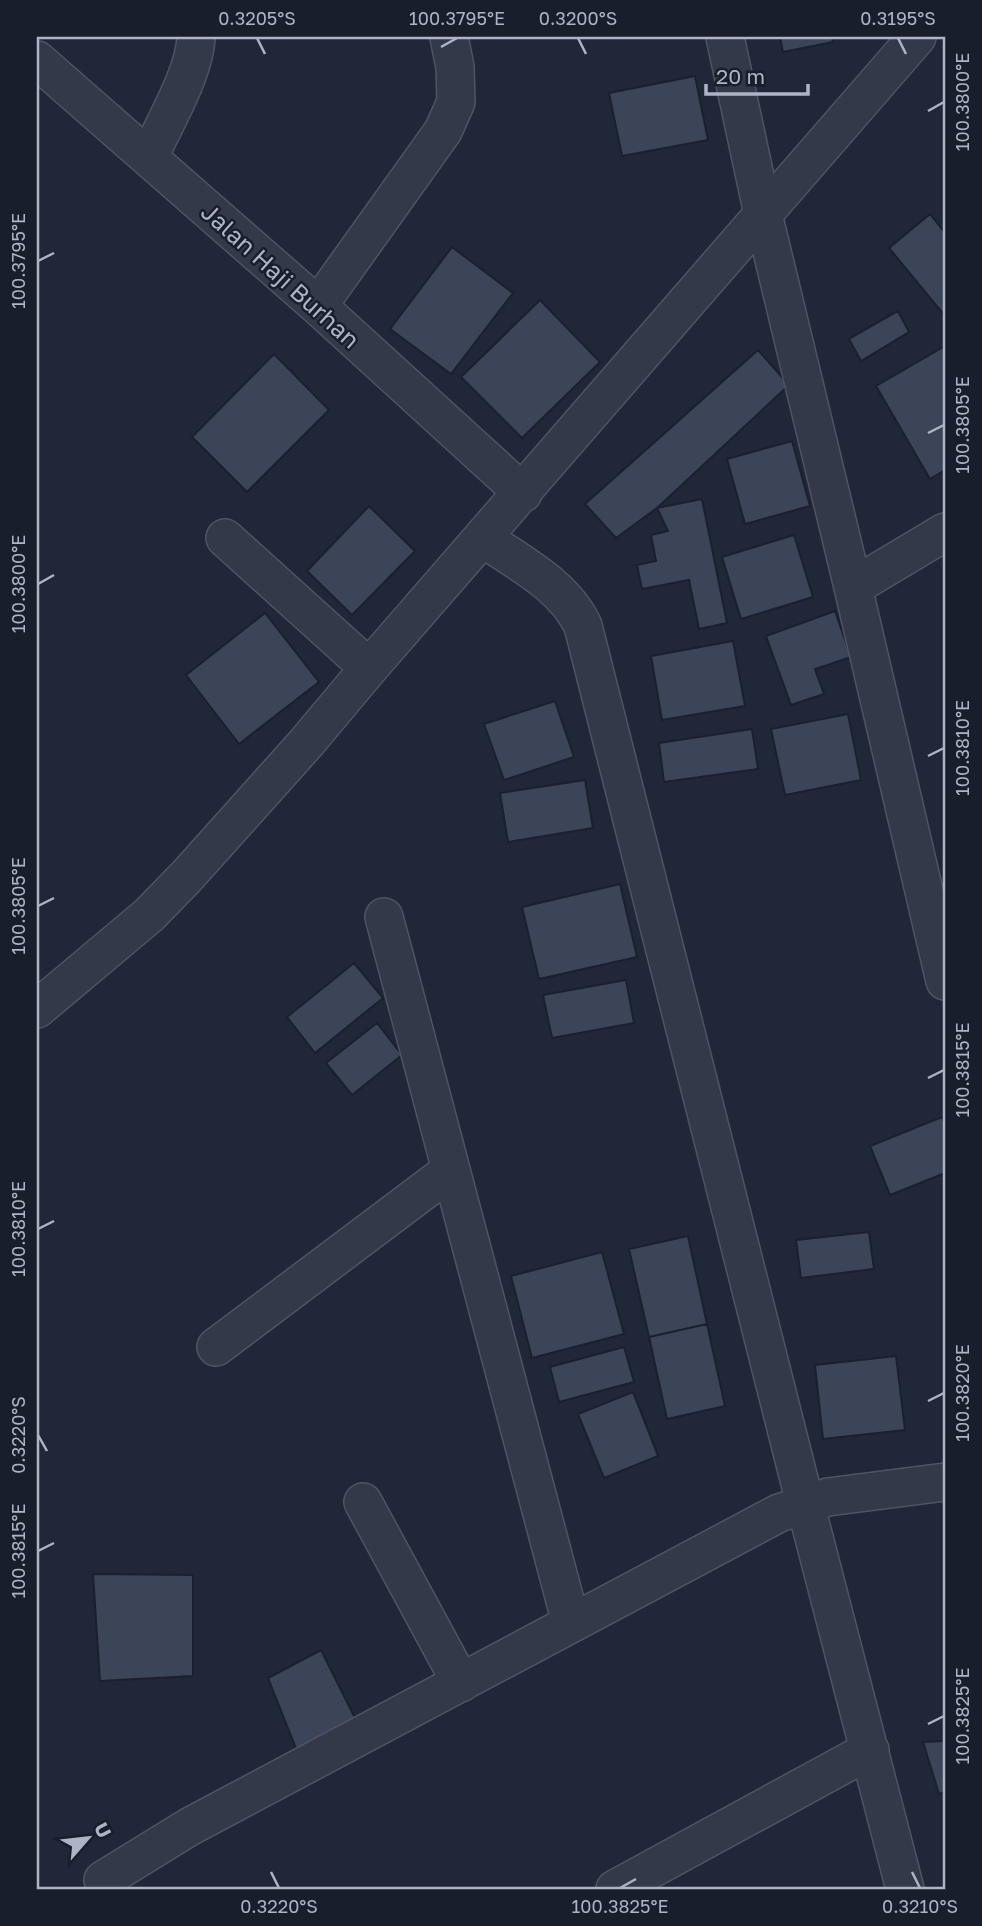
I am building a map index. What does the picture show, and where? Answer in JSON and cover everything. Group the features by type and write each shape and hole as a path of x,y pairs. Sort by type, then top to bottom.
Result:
{"street":[{"path":"149,157 188,72 196,37"},
{"path":"317,306 443,131 456,102 455,67 449,37"},
{"path":"725,37 763,214 945,981"},
{"path":"37,1009 149,915 187,876 307,742 917,37"},
{"name":"Jalan Haji Burhan","path":"37,60 317,306 523,493"},
{"path":"853,587 945,532"},
{"path":"225,538 369,668"},
{"path":"483,538 539,576 563,597 575,609 583,626 905,1889"},
{"path":"384,917 571,1623"},
{"path":"216,1347 450,1171"},
{"path":"103,1880 188,1827 779,1513 828,1497 945,1482"},
{"path":"363,1502 461,1683"},
{"path":"615,1889 870,1750"}],"building":[{"path":"780,37 832,37 833,42 783,52"},
{"path":"695,76 708,140 622,156 609,93"},
{"path":"930,214 945,233 945,316 889,248"},
{"path":"452,247 513,293 451,374 390,329"},
{"path":"540,300 600,362 522,438 461,377"},
{"path":"898,311 909,332 861,361 849,339"},
{"path":"945,346 945,470 930,479 876,386"},
{"path":"758,350 789,385 657,508 616,538 585,504"},
{"path":"274,354 329,410 247,492 192,437"},
{"path":"792,441 810,506 745,524 727,459"},
{"path":"702,499 727,623 699,629 689,580 642,589 637,565 656,561 651,535 668,531 657,508"},
{"path":"369,506 415,551 352,615 307,571"},
{"path":"794,535 813,597 741,619 722,557"},
{"path":"835,611 851,657 815,669 824,694 791,705 766,636"},
{"path":"265,613 319,682 239,744 186,675"},
{"path":"733,641 745,706 662,720 651,656"},
{"path":"555,701 574,757 504,780 484,724"},
{"path":"848,714 861,780 785,795 771,729"},
{"path":"752,729 758,769 664,782 659,743"},
{"path":"585,780 593,828 508,842 500,793"},
{"path":"620,884 637,957 539,979 522,907"},
{"path":"354,963 383,998 315,1053 287,1017"},
{"path":"626,980 634,1023 552,1038 543,995"},
{"path":"377,1023 402,1055 352,1095 326,1063"},
{"path":"942,1117 945,1124 945,1173 890,1195 870,1146"},
{"path":"869,1232 874,1269 801,1278 796,1240"},
{"path":"688,1236 707,1324 649,1337 629,1249"},
{"path":"602,1252 624,1334 532,1358 511,1276"},
{"path":"707,1324 725,1406 667,1419 649,1337"},
{"path":"624,1347 634,1382 559,1402 550,1367"},
{"path":"896,1356 905,1430 823,1439 815,1365"},
{"path":"633,1392 658,1456 604,1478 578,1414"},
{"path":"93,1574 193,1575 193,1676 100,1681"},
{"path":"321,1650 356,1720 299,1756 268,1678"},
{"path":"945,1741 945,1792 939,1794 923,1742"}]}
